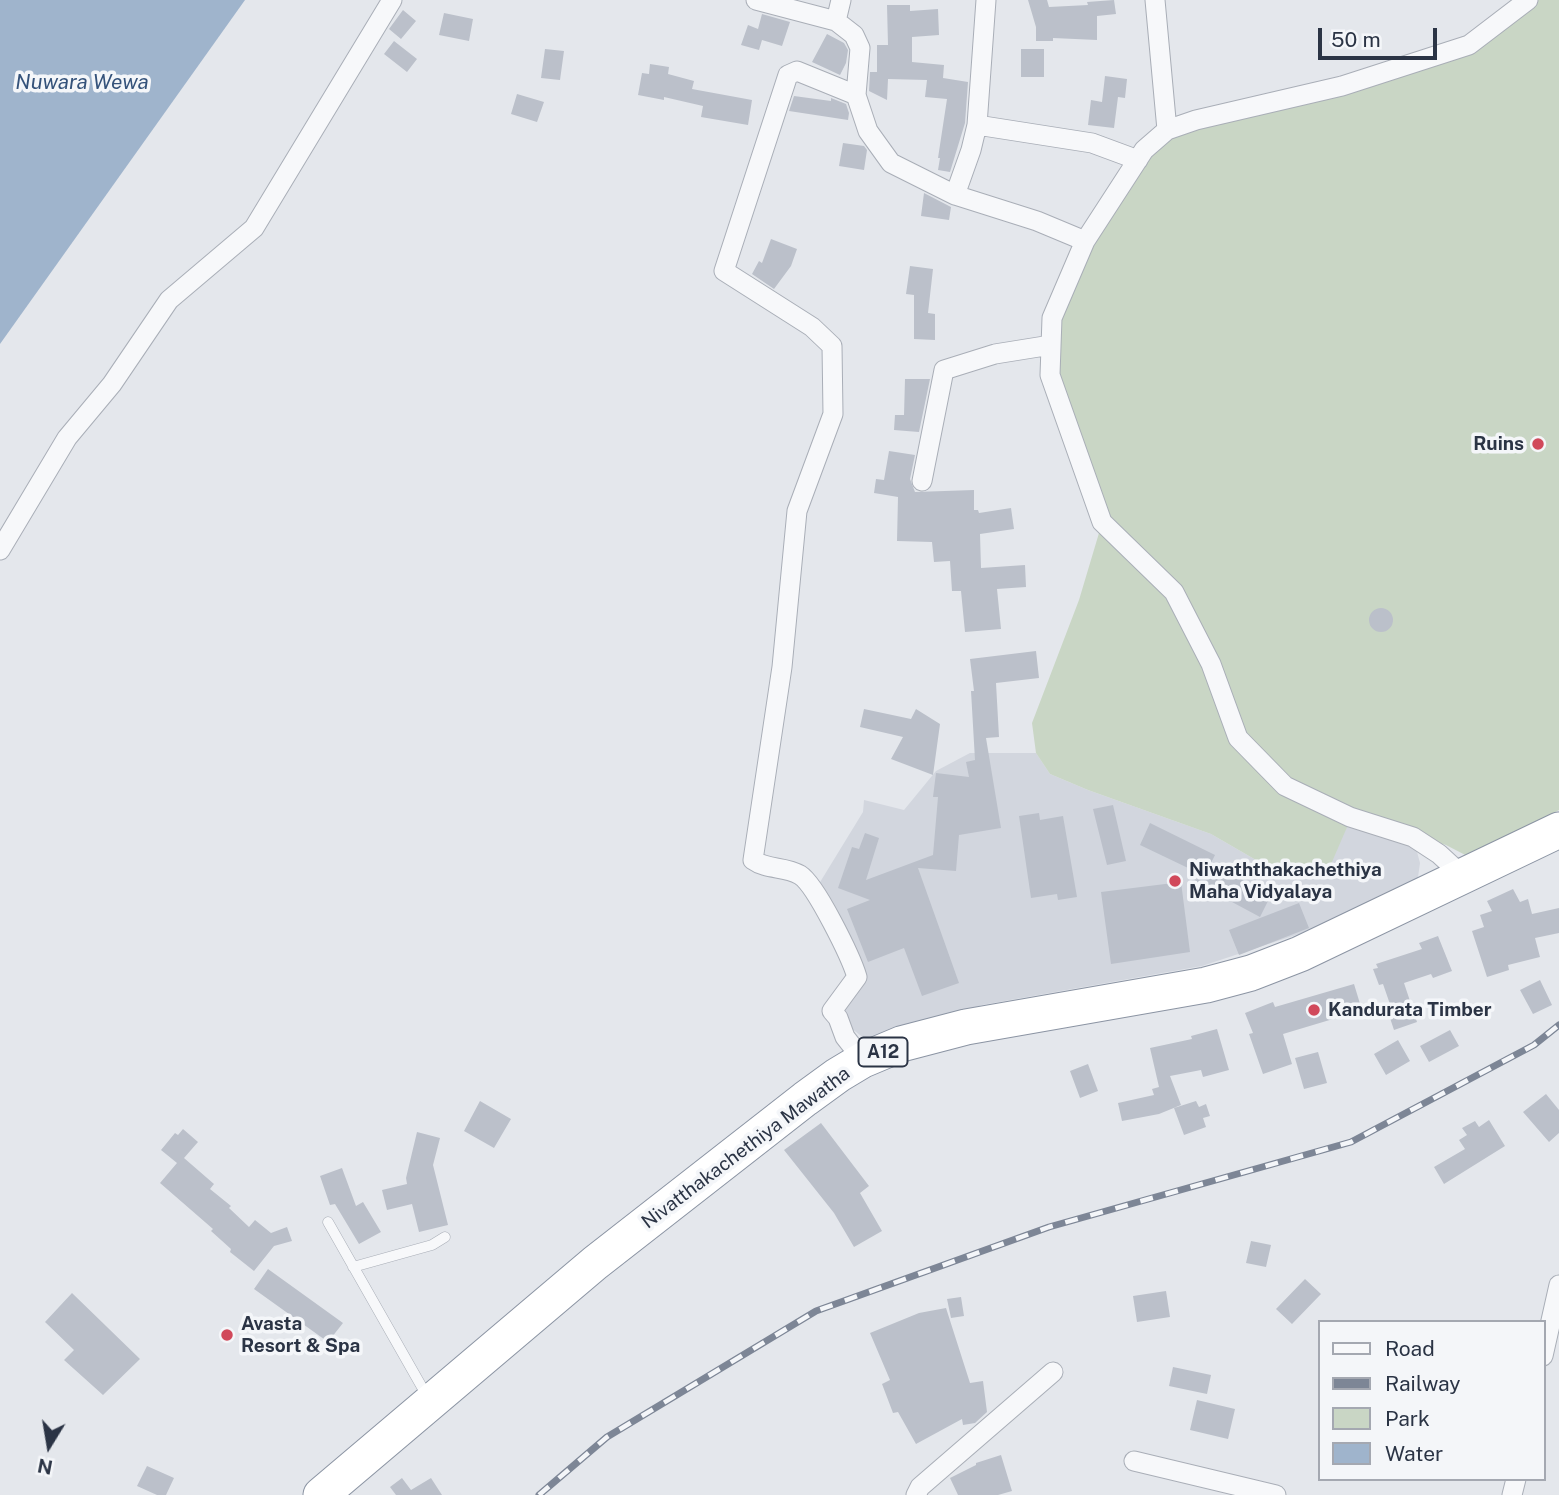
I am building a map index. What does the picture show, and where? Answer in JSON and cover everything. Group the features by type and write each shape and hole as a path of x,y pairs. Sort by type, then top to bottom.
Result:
{"highway":[{"name":"Nivatthakachethiya Mawatha","path":"321,1495 627,1238 838,1075 863,1060 901,1044 966,1027 1206,985 1251,972 1300,954 1559,830"}],"street":[{"path":"0,550 66,438 113,384 169,300 254,228 392,0"},
{"path":"756,0 836,21 854,35 860,48 856,95 868,131 891,163 954,195 1037,221 1085,241"},
{"path":"836,21 841,0"},
{"path":"954,195 971,150 977,125 986,0"},
{"path":"1155,0 1167,130"},
{"path":"1464,877 1439,854 1413,837 1350,817 1285,786 1238,738 1211,664 1174,592 1102,522 1050,375 1052,318 1085,241 1144,150 1167,130 1196,120 1342,86 1469,45 1528,0"},
{"path":"856,95 797,71 788,75 724,271 812,327 832,346 833,414 797,511 782,667 753,860 763,867 802,876 814,891 852,961 857,977 832,1011 838,1018 845,1037 863,1060"},
{"path":"977,125 1092,143 1138,160"},
{"path":"922,481 944,370 995,354 1051,345"},
{"path":"1545,1347 1559,1285"},
{"path":"916,1495 920,1487 1054,1372"},
{"path":"1134,1461 1276,1495"}],"lane":[{"path":"328,1222 430,1403"},
{"path":"353,1267 432,1245 445,1237"}],"shaded area":[{"name":"Niwaththakachethiya Maha Vidyalaya","path":"970,753 1036,753 1050,774 1211,834 1287,878 1350,817 1413,837 1420,863 1417,884 1326,925 1202,966 982,1005 936,1023 869,1042 838,1018 857,976 814,892 863,812 864,800 904,810 936,771"}],"green space":[{"path":"1528,0 1559,0 1559,810 1471,858 1446,845 1351,818 1325,878 1287,878 1211,834 1050,774 1036,753 1032,723 1079,600 1102,523 1050,375 1052,318 1085,241 1167,130 1469,45"}],"water":[{"name":"Nuwara Wewa","path":"0,0 245,0 0,344"}],"building":[{"path":"1028,0 1047,0 1049,7 1088,5 1087,2 1114,0 1116,14 1097,16 1097,40 1053,38 1053,41 1036,41 1036,27"},
{"path":"887,5 910,5 910,11 938,9 939,35 912,37 912,62 944,65 943,78 968,82 965,123 950,172 938,170 947,99 925,97 927,80 888,79 887,100 869,91 870,72 877,72 877,45 888,45"},
{"path":"403,10 416,21 401,39 389,29"},
{"path":"444,13 473,19 469,41 439,35"},
{"path":"762,14 790,22 782,46 762,40 759,50 741,45 748,25 758,29"},
{"path":"827,34 844,43 848,50 840,75 812,62"},
{"path":"394,41 417,59 407,72 384,54"},
{"path":"545,49 564,51 560,80 541,78"},
{"path":"1021,49 1044,49 1044,77 1021,77"},
{"path":"650,64 669,67 668,74 694,81 692,89 752,100 748,125 701,117 703,106 664,97 664,100 638,95 642,73 649,74"},
{"path":"1105,76 1127,79 1125,98 1118,97 1114,128 1088,125 1091,100 1102,102"},
{"path":"517,94 544,102 537,122 511,114"},
{"path":"794,96 831,101 831,98 846,104 848,120 789,111"},
{"path":"843,143 864,146 867,150 864,170 839,166"},
{"path":"924,193 951,207 949,220 921,216"},
{"path":"771,239 797,249 791,266 774,289 752,274 759,261 762,263"},
{"path":"910,266 933,269 928,313 935,314 935,340 914,339 914,295 906,294"},
{"path":"905,379 930,379 919,432 894,430 895,415 904,415"},
{"path":"889,451 915,455 910,479 915,492 974,490 974,510 979,513 1011,508 1014,529 980,534 981,568 1025,565 1026,587 997,589 1001,629 965,632 961,591 952,591 950,561 934,562 932,542 897,541 898,497 874,493 876,479 884,480"},
{"path":"1381,608 1390,611 1393,620 1390,629 1381,632 1372,629 1369,620 1372,611"},
{"path":"1036,651 1039,678 996,683 999,737 986,738 1001,828 959,835 956,871 918,868 959,983 922,996 904,948 868,962 847,909 870,900 838,888 852,847 859,849 865,833 879,838 866,880 933,855 938,797 933,797 936,773 969,777 966,762 975,760 971,691 974,691 970,659"},
{"path":"864,709 911,719 916,709 940,724 933,775 891,759 903,737 860,727"},
{"path":"1113,805 1126,861 1107,865 1093,809"},
{"path":"1039,813 1040,820 1063,816 1077,897 1058,900 1057,894 1031,898 1019,816"},
{"path":"1150,823 1215,855 1211,863 1271,895 1260,917 1191,880 1209,878 1140,845"},
{"path":"1181,882 1190,952 1111,964 1101,892"},
{"path":"1513,889 1520,902 1528,899 1532,914 1559,908 1559,933 1535,938 1540,957 1508,965 1509,970 1487,977 1472,931 1484,927 1480,915 1492,911 1487,901"},
{"path":"1299,903 1309,928 1239,955 1229,930"},
{"path":"1438,936 1452,971 1433,978 1431,974 1404,983 1417,1022 1394,1030 1388,1012 1392,1010 1383,984 1379,985 1373,969 1378,968 1376,964 1422,949 1419,943"},
{"path":"1540,980 1552,1005 1533,1014 1520,990"},
{"path":"1354,984 1361,1007 1332,1016 1333,1019 1283,1034 1292,1064 1263,1074 1249,1034 1253,1033 1245,1013 1273,1002 1275,1007"},
{"path":"1217,1029 1229,1070 1203,1077 1201,1070 1170,1076 1181,1105 1159,1114 1122,1121 1118,1103 1154,1095 1152,1089 1159,1087 1150,1048 1192,1039 1191,1036"},
{"path":"1450,1030 1459,1046 1429,1062 1420,1046"},
{"path":"1398,1040 1410,1061 1386,1075 1374,1054"},
{"path":"1318,1052 1327,1083 1304,1089 1295,1058"},
{"path":"1088,1064 1098,1091 1080,1098 1070,1071"},
{"path":"1546,1094 1559,1110 1559,1133 1549,1142 1523,1112"},
{"path":"480,1101 511,1119 494,1148 464,1131"},
{"path":"1196,1101 1199,1107 1206,1104 1210,1116 1203,1118 1206,1127 1184,1135 1174,1108"},
{"path":"1489,1120 1505,1146 1444,1184 1434,1167 1465,1149 1459,1140 1467,1135 1462,1128 1475,1121 1479,1127"},
{"path":"821,1123 869,1186 860,1193 882,1231 854,1247 834,1213 784,1150"},
{"path":"183,1129 198,1142 184,1158 214,1184 210,1189 231,1206 229,1208 249,1227 255,1220 271,1233 287,1227 292,1241 274,1246 254,1271 230,1252 231,1249 211,1231 213,1229 160,1183 177,1163 161,1150 175,1133 178,1135"},
{"path":"417,1132 440,1138 433,1165 448,1225 419,1232 412,1204 387,1210 382,1190 407,1184 406,1178"},
{"path":"342,1168 356,1206 363,1202 381,1232 359,1244 335,1204 330,1205 320,1176"},
{"path":"1251,1241 1271,1245 1266,1267 1246,1263"},
{"path":"268,1269 343,1323 328,1342 254,1289"},
{"path":"1305,1279 1321,1294 1292,1324 1276,1309"},
{"path":"1166,1291 1170,1317 1137,1322 1133,1296"},
{"path":"72,1293 140,1359 103,1395 64,1360 74,1350 45,1322"},
{"path":"961,1297 964,1316 951,1318 947,1299"},
{"path":"946,1308 970,1383 983,1381 987,1412 975,1423 963,1425 962,1419 916,1444 898,1412 893,1413 882,1384 890,1380 870,1333 919,1313"},
{"path":"1173,1367 1211,1375 1207,1394 1169,1386"},
{"path":"1197,1400 1235,1409 1228,1439 1190,1430"},
{"path":"1001,1455 1012,1491 998,1495 958,1495 950,1478 976,1463"},
{"path":"147,1466 174,1478 166,1495 157,1495 137,1486"},
{"path":"402,1478 411,1490 431,1478 442,1495 396,1495 390,1487"}],"railway":[{"path":"539,1495 607,1437 816,1311 1049,1227 1351,1142 1534,1045 1559,1025"}],"place":[{"name":"Ruins","path":"1538,444"},
{"name":"Niwaththakachethiya Maha Vidyalaya","path":"1175,881"},
{"name":"Kandurata Timber","path":"1314,1010"},
{"name":"Avasta Resort & Spa","path":"227,1335"}]}
